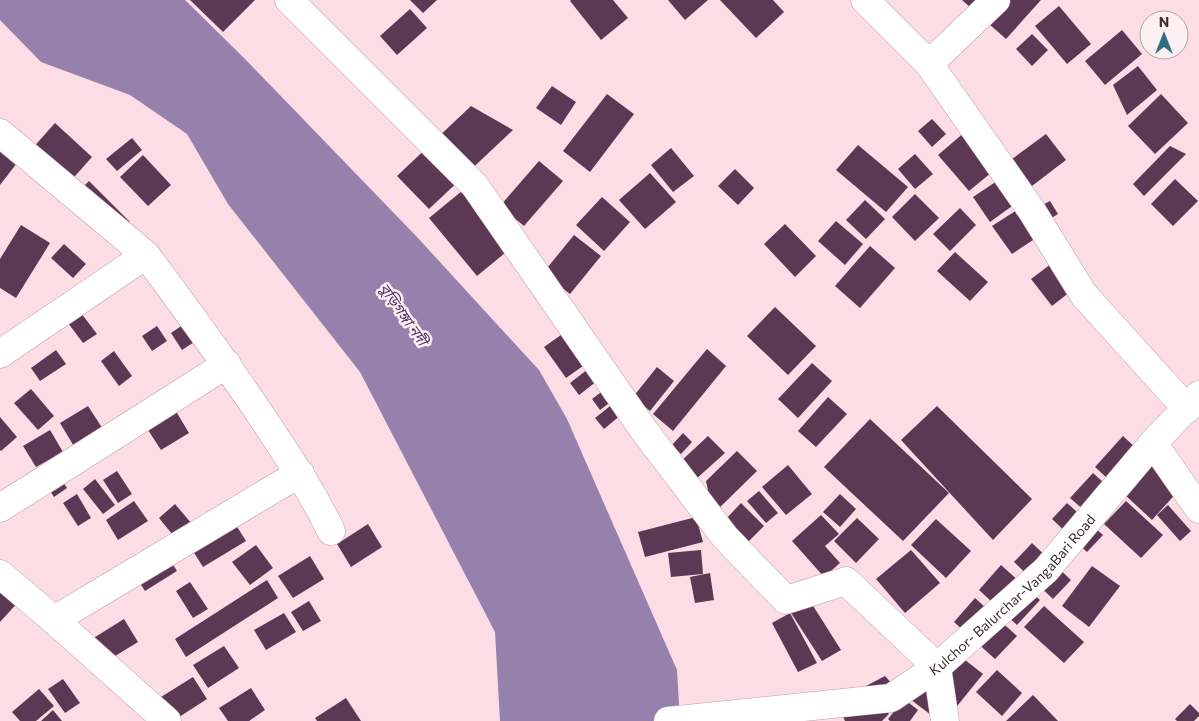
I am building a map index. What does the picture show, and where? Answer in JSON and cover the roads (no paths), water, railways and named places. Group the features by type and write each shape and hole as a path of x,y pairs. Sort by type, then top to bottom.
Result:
{"street":[{"path":"289,0 475,186 643,429 731,544 786,600 846,581 937,667 945,721"},
{"path":"865,0 929,64 1032,211 1084,295 1193,402"},
{"path":"929,64 996,0"},
{"path":"0,133 146,255 227,364 300,473 331,531"},
{"path":"0,354 146,255"},
{"path":"0,508 227,364"},
{"name":"Kulchor- Balurchar-VangaBari Road","path":"668,721 891,698 937,667 1046,570 1154,443 1193,402"},
{"path":"1154,443 1199,509"},
{"path":"54,620 300,473"},
{"path":"0,574 167,721"}],"water":[{"name":"বুড়িগঙ্গা নদী","path":"0,0 185,0 244,58 417,237 539,370 567,419 677,670 680,721 500,721 495,632 360,372 228,204 187,134 130,95 41,62 0,20"}]}
